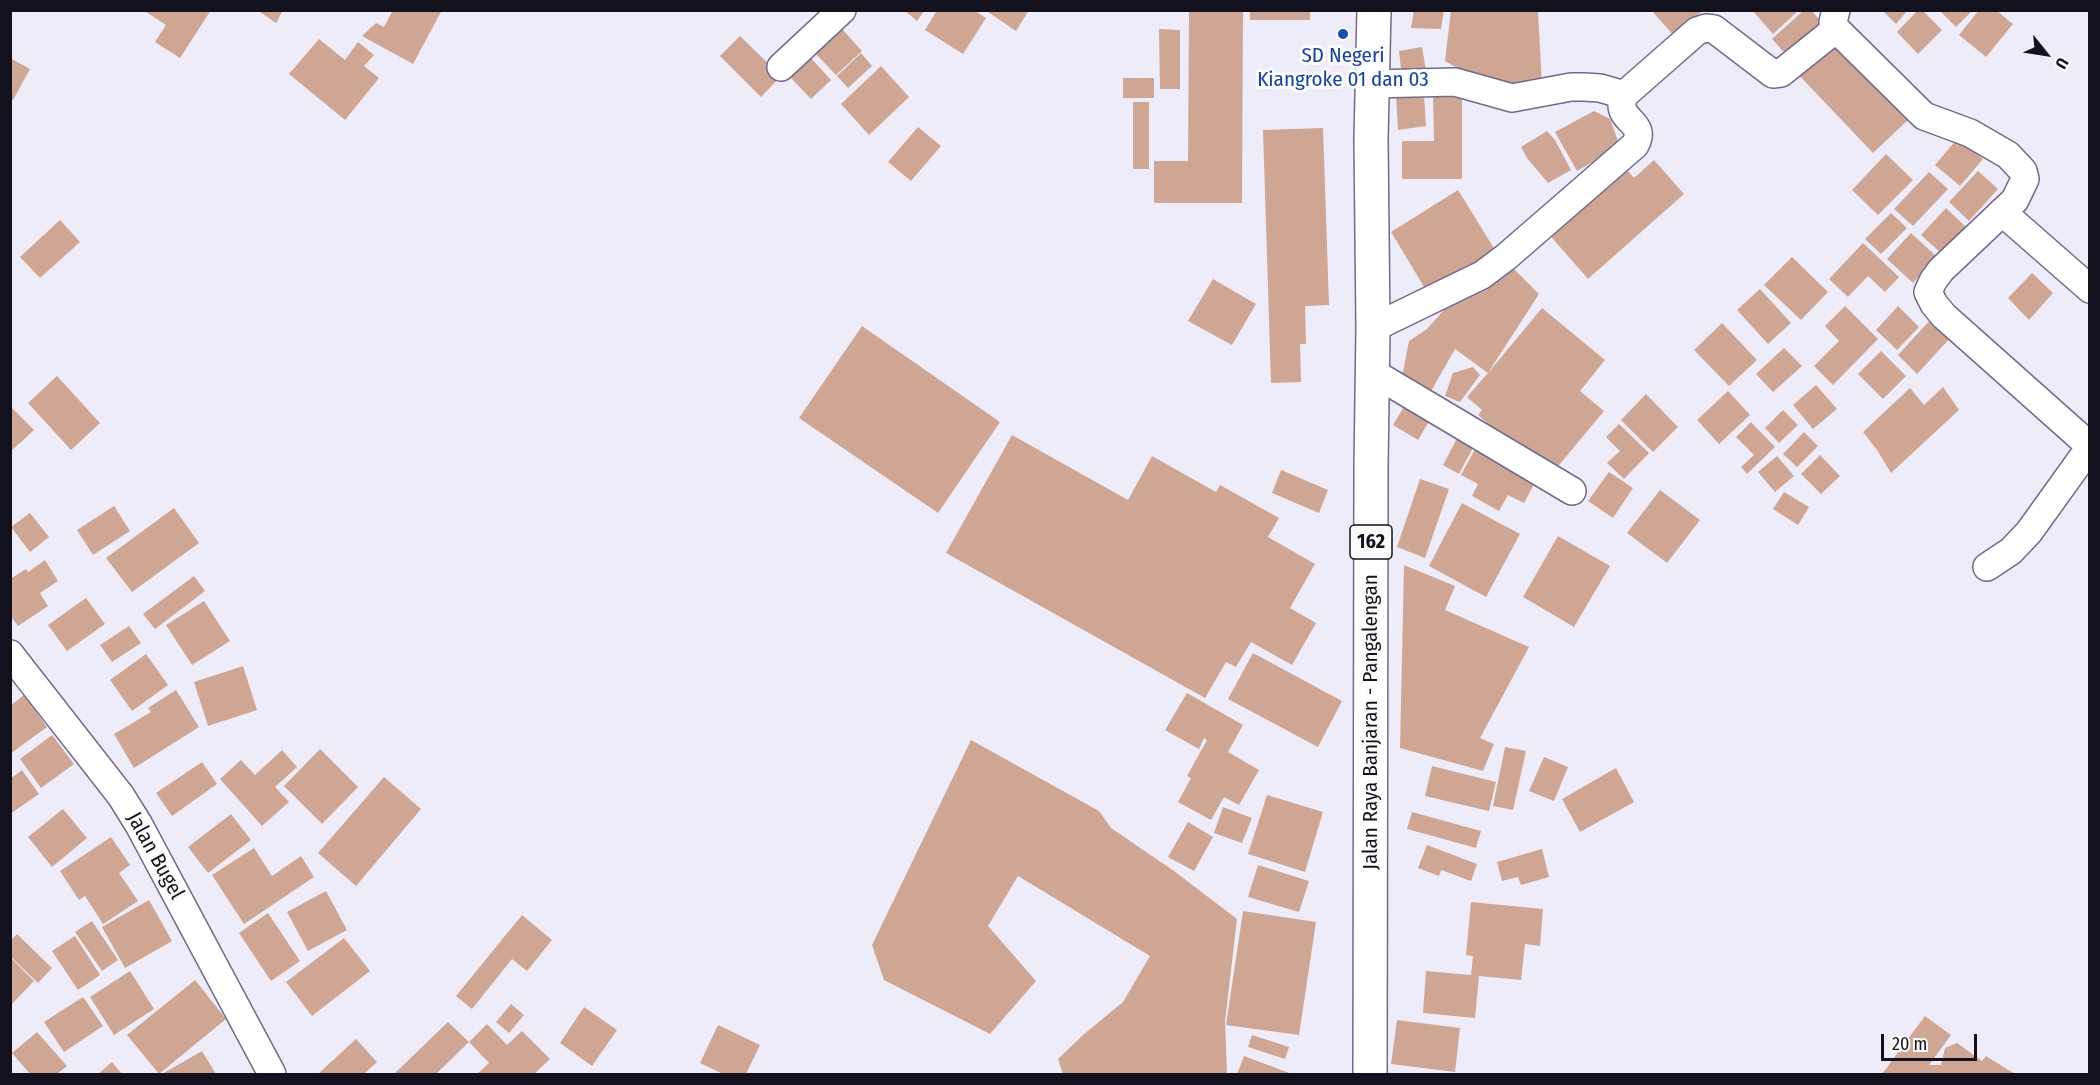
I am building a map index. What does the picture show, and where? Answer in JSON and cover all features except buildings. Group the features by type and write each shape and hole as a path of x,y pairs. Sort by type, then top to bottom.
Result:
{"main road":[{"name":"Jalan Raya Banjaran - Pangalengan","path":"1370,1074 1374,10"}],"street":[{"path":"781,68 842,10"},
{"path":"1373,328 1482,275 1506,257 1635,145 1639,138 1638,129 1622,110 1621,102 1624,95 1697,31 1706,28 1714,29 1773,74 1781,73 1836,20 1924,116 1970,133 2008,155 2023,171 2025,179 2015,200 1941,270 1928,292 1944,316 2090,446 2030,532 2011,551 1988,567"},
{"path":"1372,84 1455,82 1512,98 1571,87 1600,88 1624,95"},
{"path":"2002,212 2090,290"},
{"path":"1372,372 1572,491"},
{"name":"Jalan Bugel","path":"10,654 121,796 139,825 272,1074"}],"place":[{"name":"SD Negeri Kiangroke 01 dan 03","path":"1343,34"}]}
